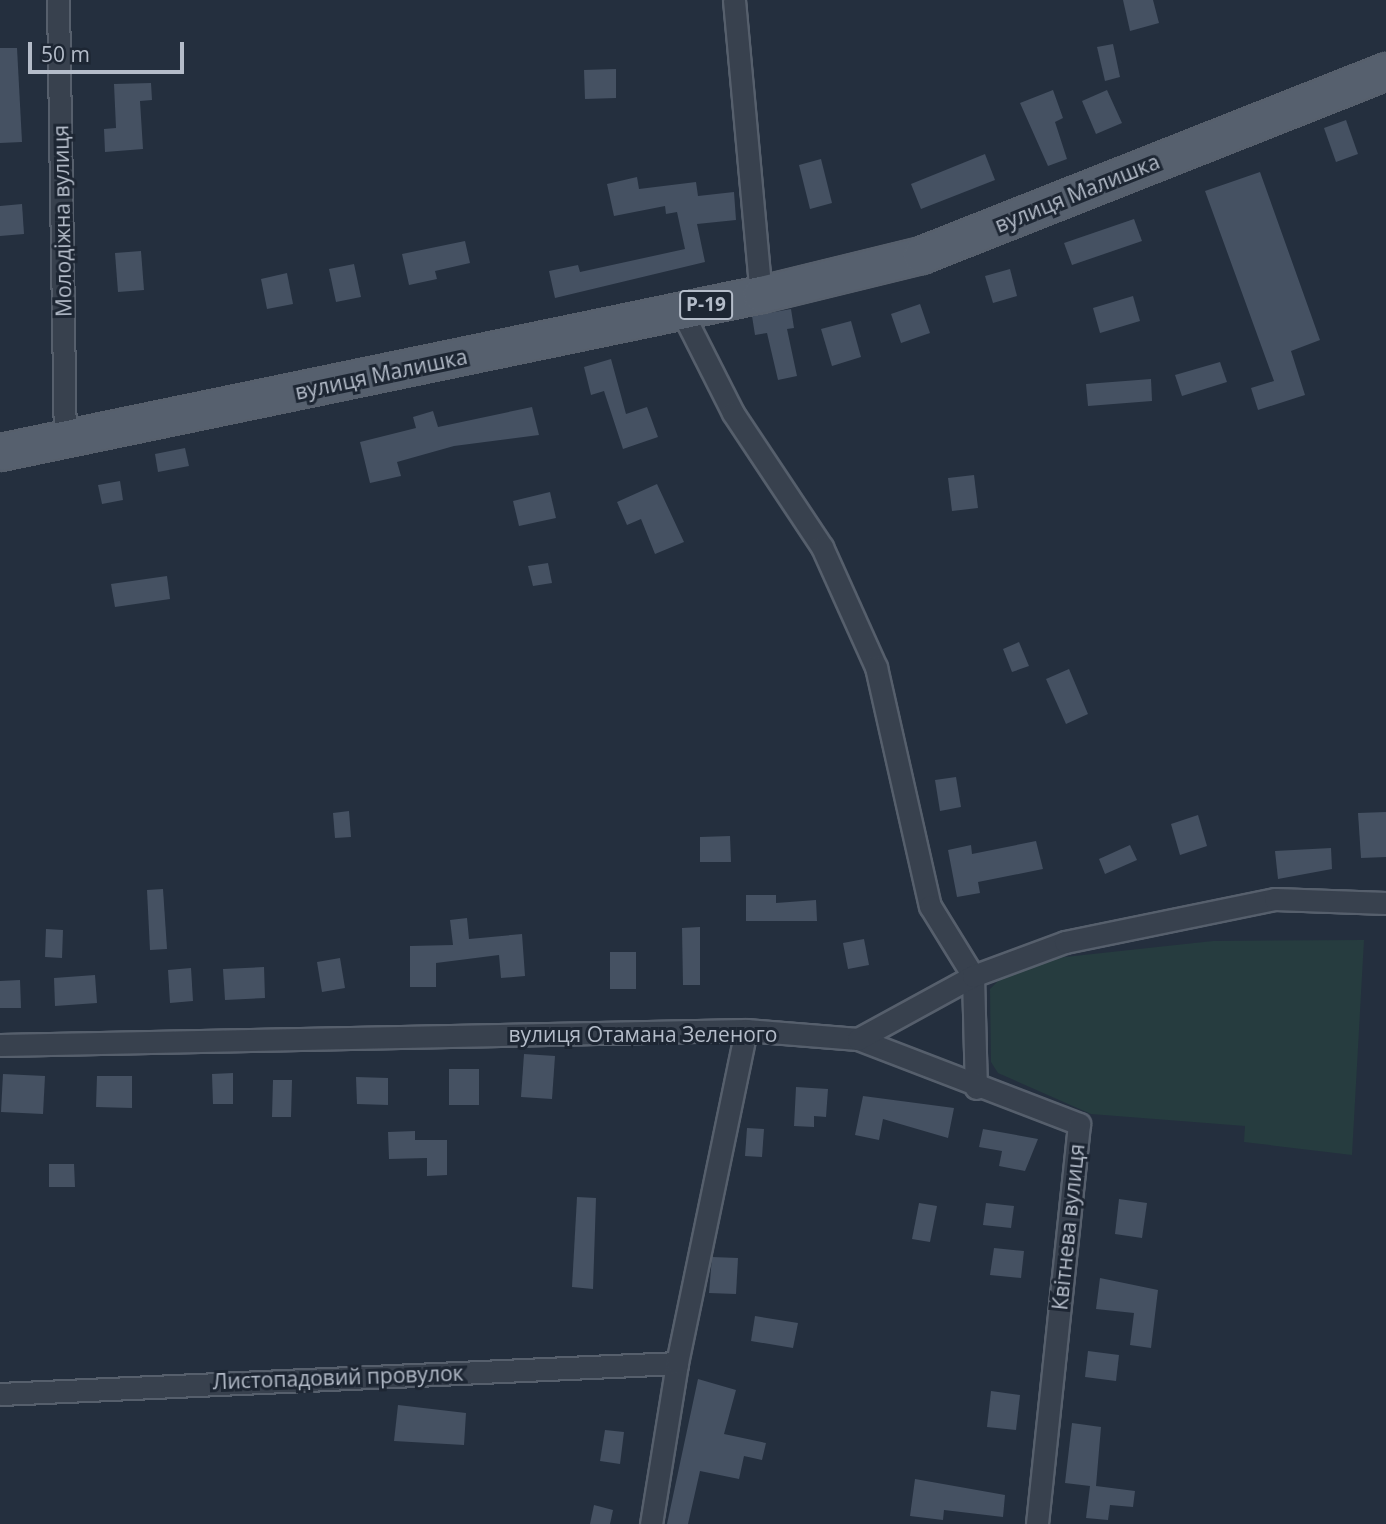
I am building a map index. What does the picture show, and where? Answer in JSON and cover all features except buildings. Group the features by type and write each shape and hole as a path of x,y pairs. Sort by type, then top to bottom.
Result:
{"main road":[{"name":"вулиця Малишка","path":"0,452 65,442 761,294 921,255 1386,71"}],"street":[{"name":"Молодіжна вулиця","path":"58,0 65,442"},
{"path":"734,0 761,294"},
{"path":"681,310 733,413 821,547 876,667 930,906 973,976 976,1088"},
{"path":"858,1039 973,976 1065,942 1275,899 1386,903"},
{"path":"651,1524 677,1363 746,1030"},
{"name":"вулиця Отамана Зеленого","path":"0,1045 746,1030 858,1039"},
{"name":"Квітнева вулиця","path":"858,1039 976,1088 1079,1124 1037,1524"},
{"name":"Листопадовий провулок","path":"0,1394 677,1363"}],"green space":[{"path":"1364,940 1352,1155 1244,1142 1245,1126 1091,1114 998,1073 991,1062 990,989 999,980 1056,958 1213,941"}]}
